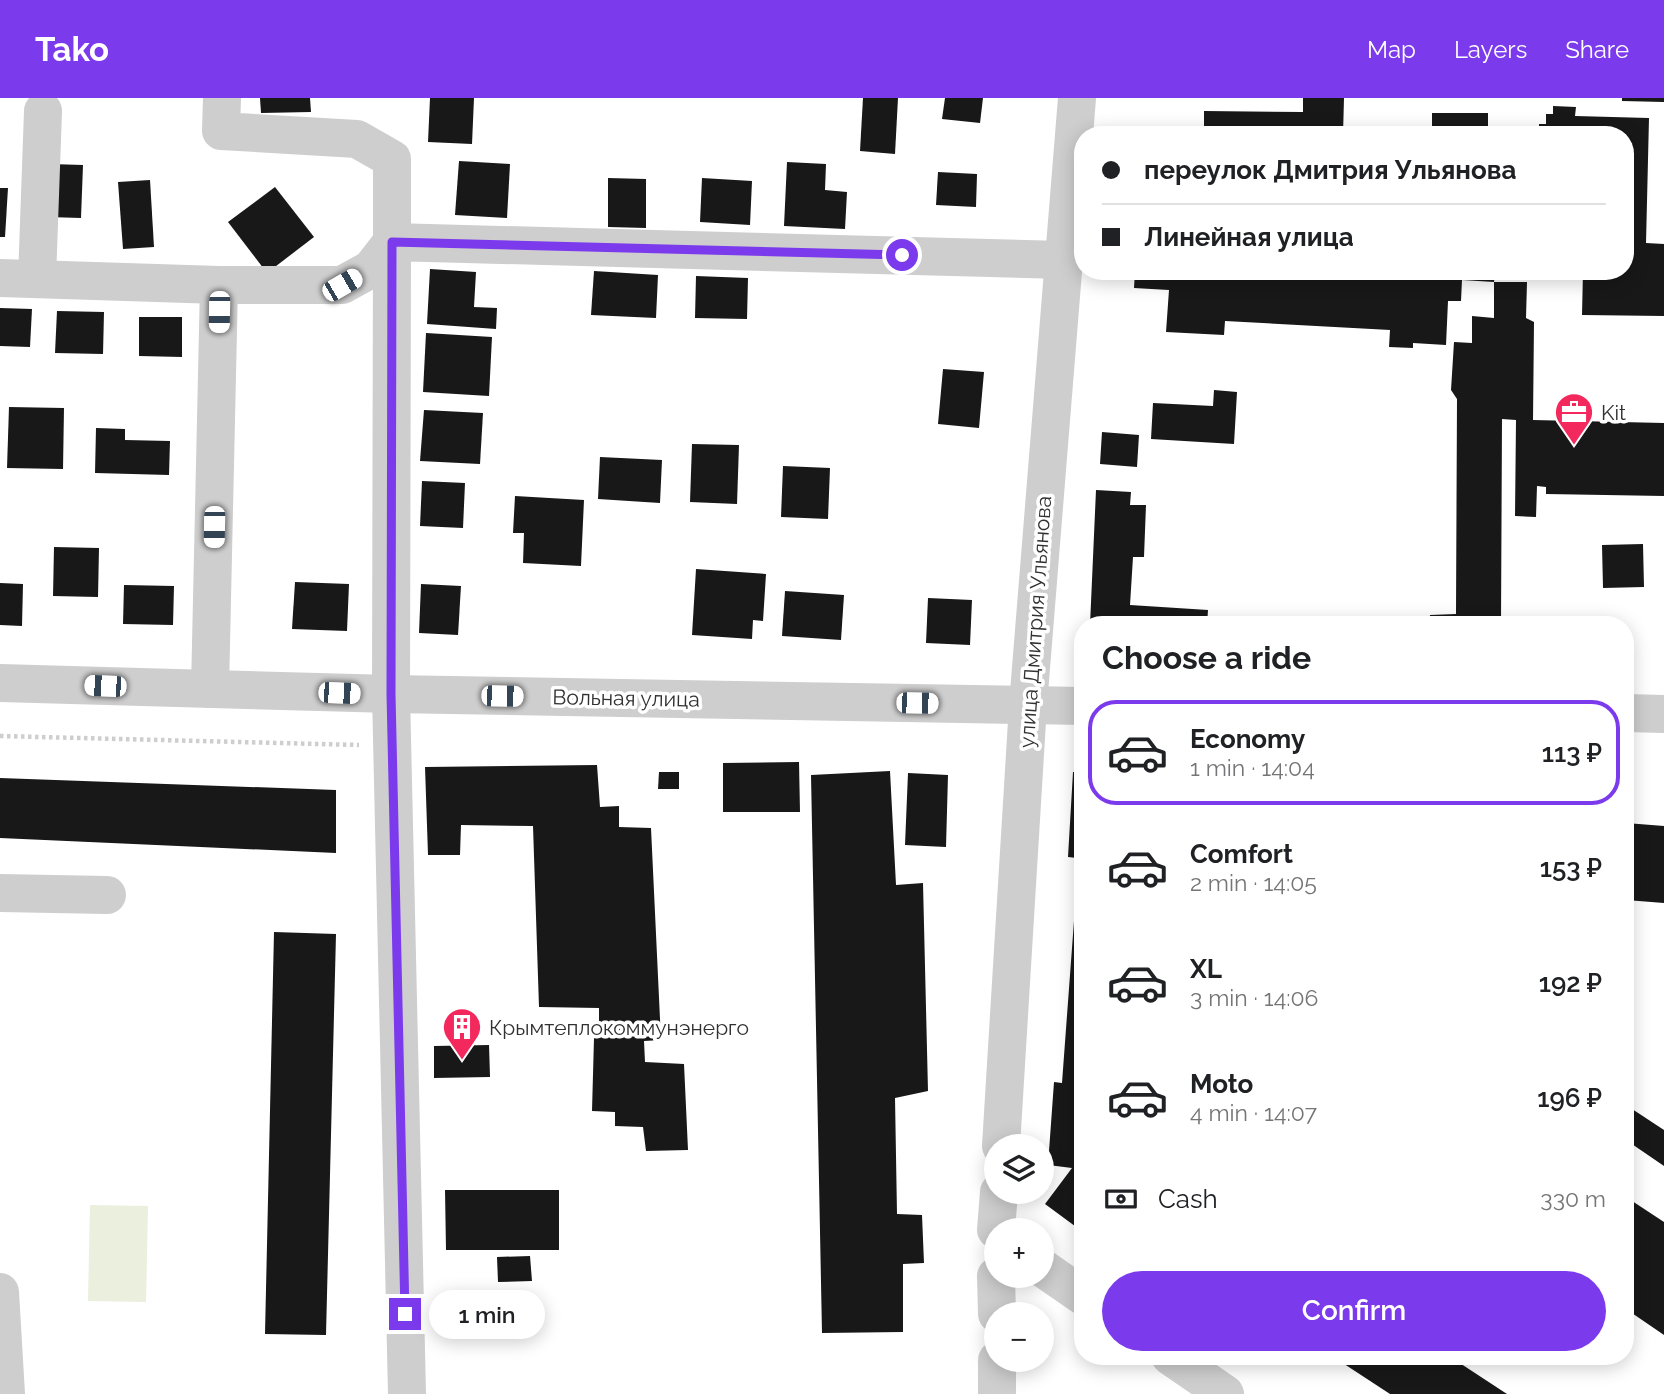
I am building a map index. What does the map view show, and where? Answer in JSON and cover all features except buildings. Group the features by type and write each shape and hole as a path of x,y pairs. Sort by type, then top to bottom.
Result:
{"street":[{"path":"222,98 220,131 357,139 393,159 391,694 407,1394"},
{"name":"улица Дмитрия Ульянова","path":"1075,126 1077,98"},
{"path":"43,111 19,279 219,285 342,285 371,269 392,242"},
{"name":"улица Дмитрия Ульянова","path":"1002,1134 1028,705 1074,133"},
{"path":"392,242 1063,260"},
{"path":"210,689 219,285"},
{"name":"Вольная улица","path":"0,683 391,694 1074,706"},
{"path":"1634,713 1664,714"},
{"path":"0,893 107,895"},
{"path":"1054,1276 1074,1290"},
{"path":"0,1292 6,1394"},
{"path":"1183,1365 1225,1394"},
{"path":"997,1372 998,1394"}],"path":[{"path":"0,736 392,746"}],"green space":[{"path":"90,1205 148,1206 146,1302 88,1301"}],"place":[{"name":"Kit","path":"1574,446"},
{"name":"Крымтеплокоммунэнерго","path":"462,1061"}],"route":[{"path":"405,1314 391,694 392,242 902,255"}]}
